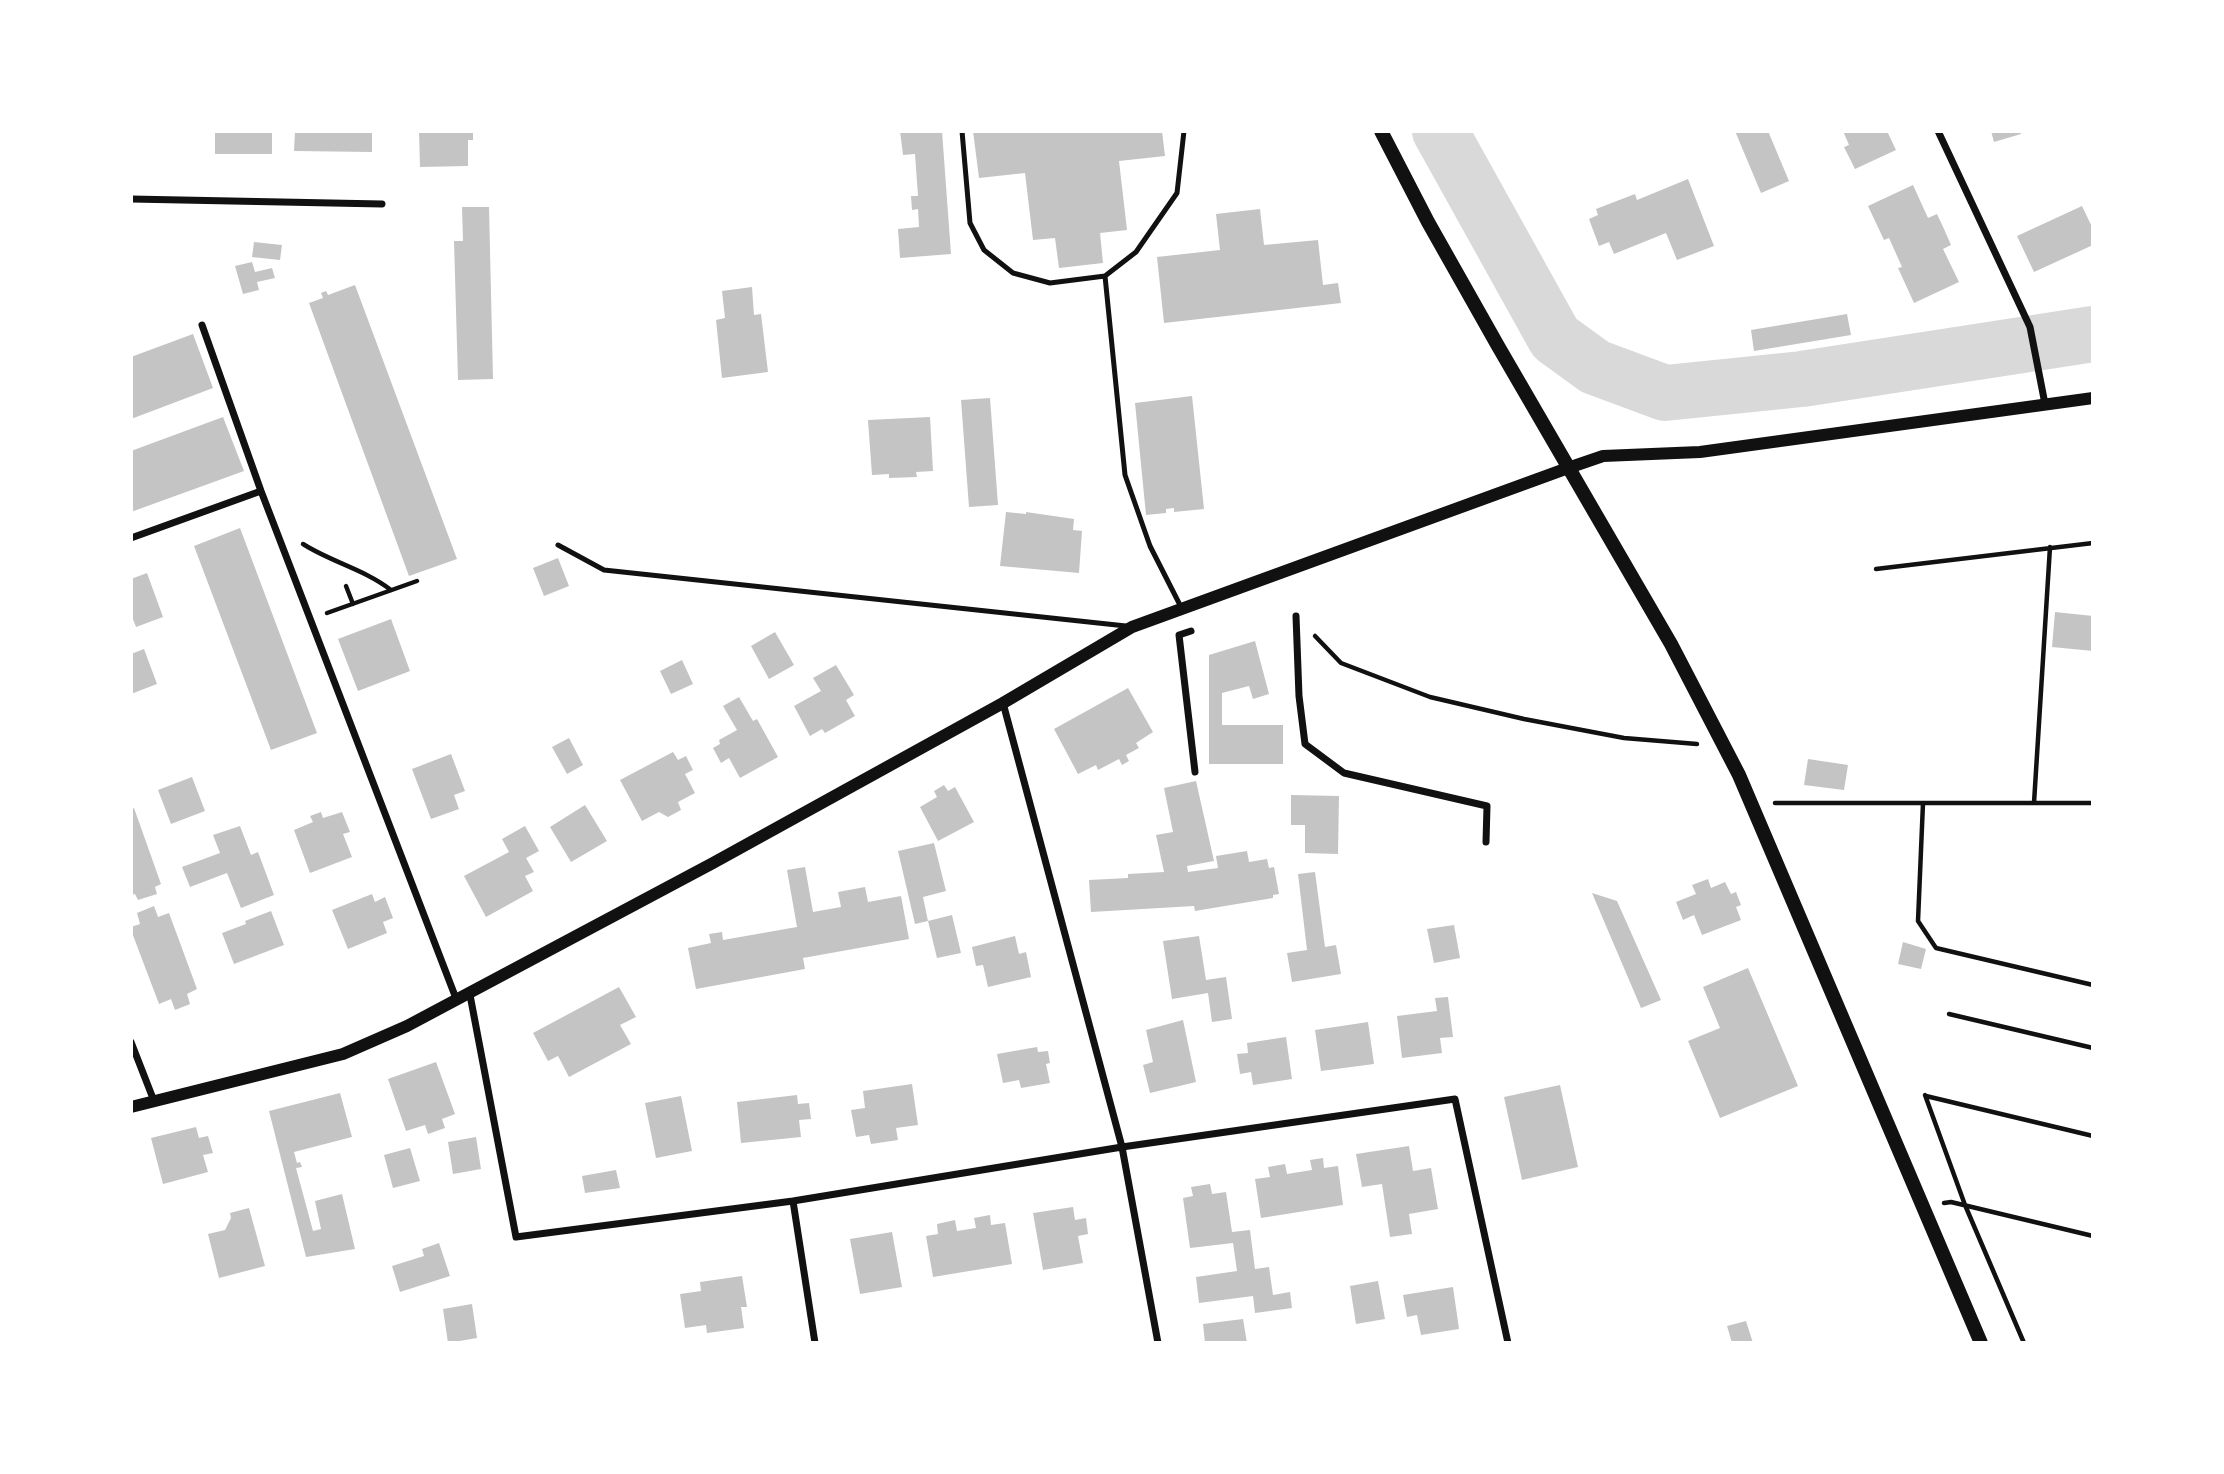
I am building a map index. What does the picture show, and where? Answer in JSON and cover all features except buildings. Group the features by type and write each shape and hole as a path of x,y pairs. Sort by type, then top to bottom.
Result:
{"main road":[{"path":"1381,131 1434,234 1671,644 1739,775 1981,1343"}],"street":[{"path":"1938,131 2030,327 2045,404"},
{"path":"131,199 382,204"},
{"path":"202,325 261,491 457,1001"},
{"path":"131,1107 343,1054 407,1026 470,995 1003,702 1132,627 1568,468 1603,456 1700,452 2093,398"},
{"path":"131,538 261,491"},
{"path":"1296,616 1299,696 1305,744 1343,773 1487,806 1486,842"},
{"path":"1191,631 1179,635 1195,772"},
{"path":"1003,702 1122,1147 1158,1343"},
{"path":"470,995 516,1237 793,1201 1122,1147 1455,1099 1507,1343"},
{"path":"131,1042 154,1101"},
{"path":"793,1201 815,1343"}],"lane":[{"path":"962,131 970,223 984,250 1013,273 1050,283 1105,276 1136,252 1177,193 1184,131"},
{"path":"1105,276 1125,475 1150,547 1182,609"},
{"path":"558,545 604,570 1132,627"}],"path":[{"path":"296,540 318,554 353,568 391,590"},
{"path":"1876,569 2093,542"},
{"path":"2034,803 2049,547"},
{"path":"323,615 417,581"},
{"path":"346,586 353,604"},
{"path":"1296,616 1341,663 1430,697 1624,738 1700,745"},
{"path":"1780,816 1774,803 2093,803"},
{"path":"1923,803 1918,921 1936,948 2093,985"},
{"path":"1949,1014 2093,1048"},
{"path":"2024,1343 1965,1205 1925,1096 2093,1136"},
{"path":"1939,1191 1944,1203 1965,1205 2093,1236"}],"waterway":[{"path":"1440,131 1555,338 1595,367 1665,393 1802,379 2093,334"}]}
